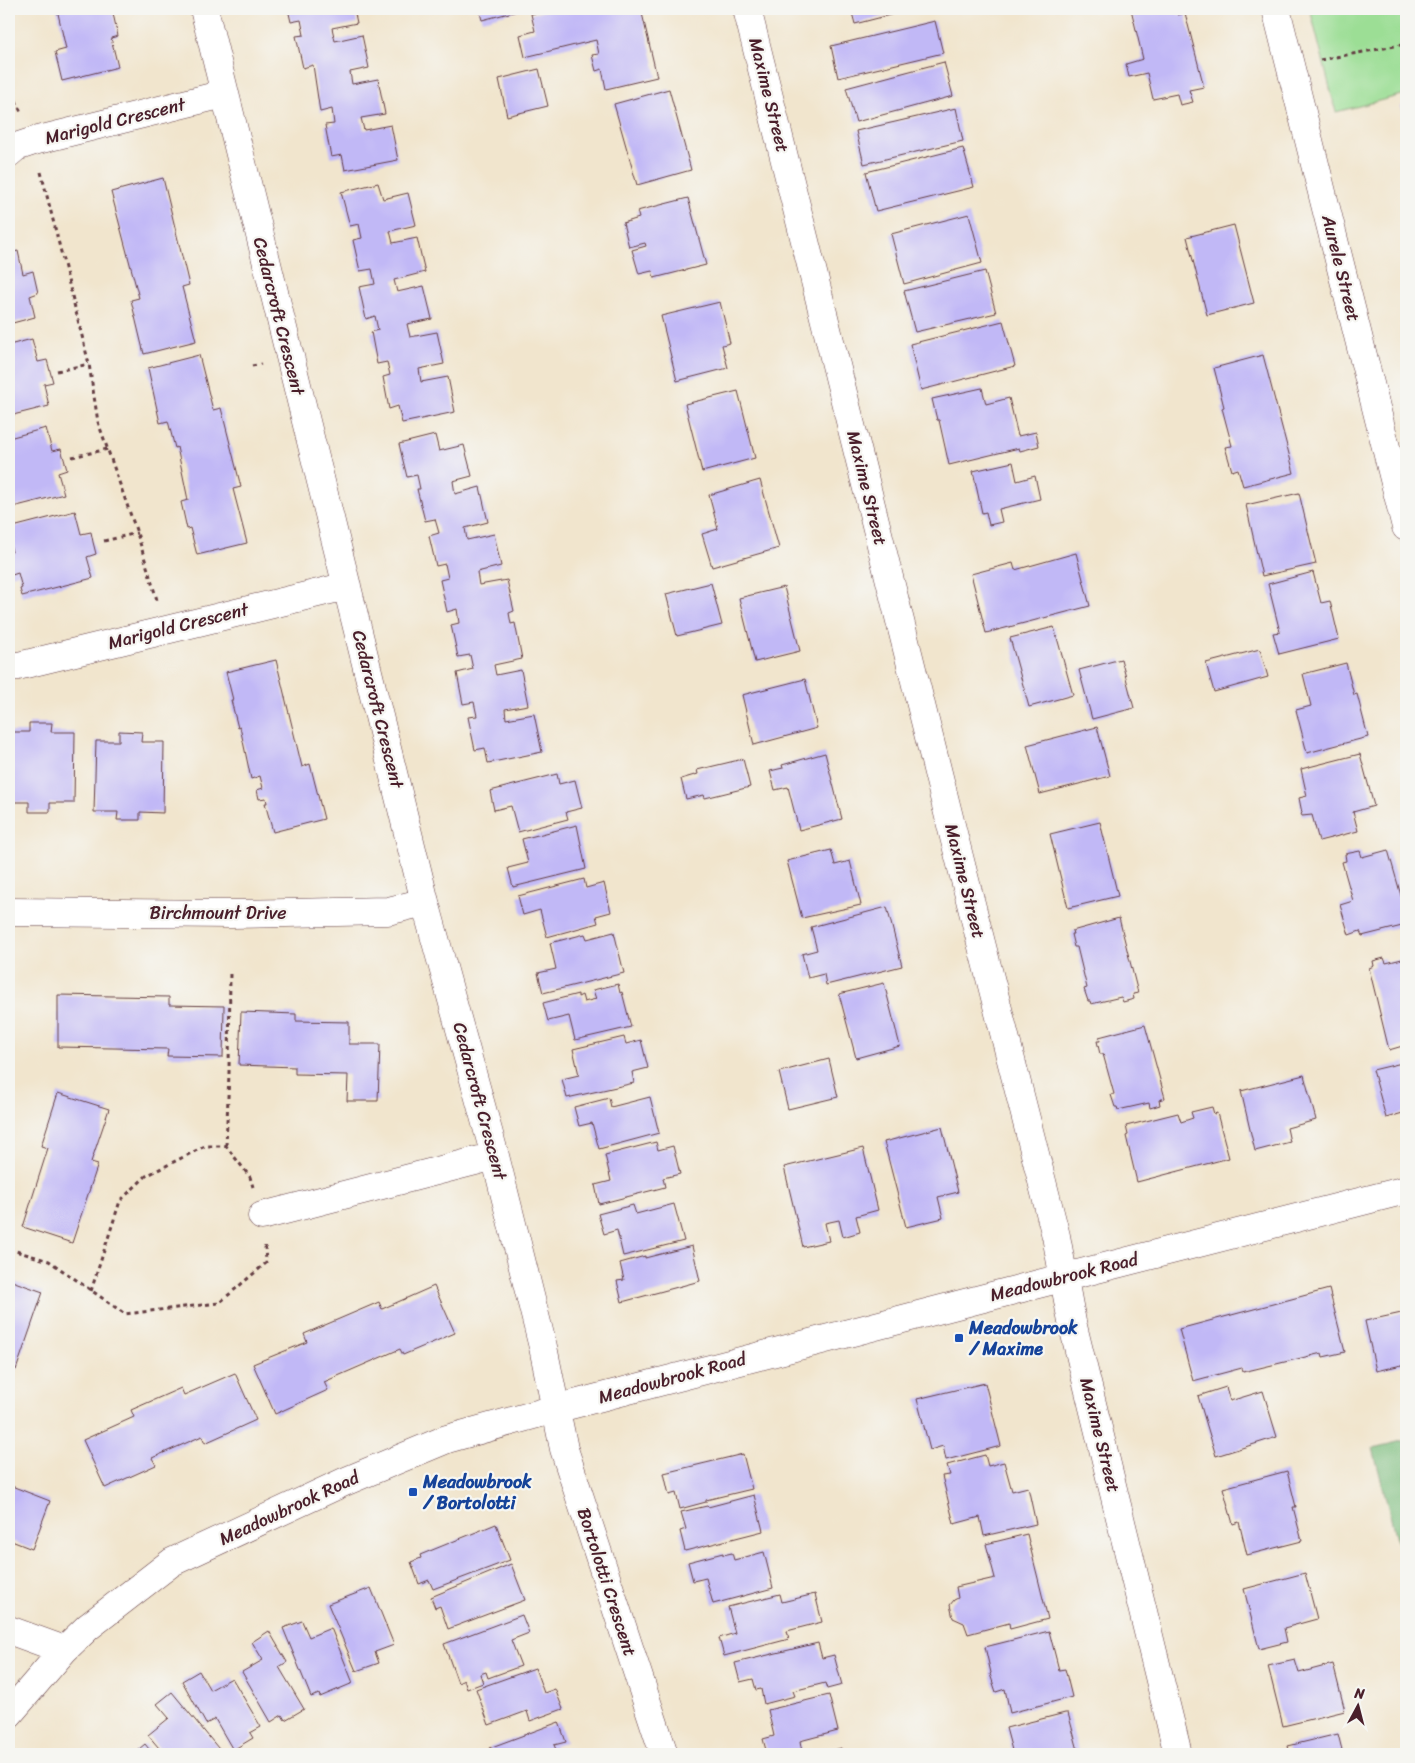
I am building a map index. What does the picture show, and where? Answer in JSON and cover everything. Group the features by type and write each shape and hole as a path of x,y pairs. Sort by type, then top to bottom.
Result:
{"street":[{"name":"Cedarcroft Crescent","path":"204,9 425,902 495,1156 543,1347 555,1409"},
{"name":"Maxime Street","path":"747,9 1056,1236 1072,1322 1178,1754"},
{"name":"Aurele Street","path":"1276,9 1406,527"},
{"name":"Marigold Crescent","path":"9,152 16,147 34,141 224,94"},
{"name":"Marigold Crescent","path":"9,667 347,586"},
{"name":"Birchmount Drive","path":"9,912 231,914 388,911 425,902"},
{"path":"262,1216 495,1156"},
{"name":"Meadowbrook Road","path":"9,1714 64,1650 88,1627 172,1562 344,1482 447,1439 555,1409 1406,1190"},
{"name":"Bortolotti Crescent","path":"555,1409 564,1449 664,1754"},
{"path":"9,1630 64,1650"}],"path":[{"path":"1291,69 1312,62 1406,44"},
{"path":"34,141 89,364 98,422 137,533 166,629"},
{"path":"57,371 89,364"},
{"path":"72,457 108,449"},
{"path":"104,541 137,533"},
{"path":"9,1249 50,1261 125,1314 219,1303 266,1263 262,1216 250,1176 226,1146 230,970"},
{"path":"92,1291 120,1201 146,1176 205,1146 226,1146"}],"green space":[{"path":"1310,9 1406,9 1406,94 1336,112"},
{"path":"1406,1440 1406,1578 1373,1448"}],"building":[{"path":"57,9 112,9 118,36 111,38 118,67 62,81 55,52 66,49"},
{"path":"288,9 354,9 357,23 332,28 335,41 362,35 369,68 350,72 352,84 378,79 385,114 361,118 364,130 391,125 398,160 345,170 342,155 331,157 325,125 334,124 332,109 320,112 313,65 303,68 296,36 304,35 301,20 291,22"},
{"path":"479,9 525,9 482,20"},
{"path":"553,9 641,9 657,77 606,89 602,69 596,71 592,55 599,54 596,40 525,57 520,35 535,31 531,14"},
{"path":"851,9 913,9 855,24"},
{"path":"1131,9 1177,9 1178,15 1185,13 1204,87 1189,90 1193,102 1180,105 1177,94 1153,99 1147,73 1129,77 1126,64 1143,59"},
{"path":"935,21 943,53 838,78 831,46"},
{"path":"944,62 953,96 856,122 846,88"},
{"path":"539,69 548,106 507,116 499,79"},
{"path":"669,89 691,170 637,185 614,104"},
{"path":"1406,105 1406,121 1401,106"},
{"path":"956,108 963,141 864,164 856,131"},
{"path":"963,148 974,187 876,211 866,172"},
{"path":"163,178 189,285 182,287 196,341 144,354 131,300 139,298 111,192"},
{"path":"378,183 383,199 408,193 416,225 390,231 393,243 417,238 425,272 394,280 397,292 424,286 432,319 407,324 410,337 437,332 444,364 419,369 421,382 448,377 455,412 402,423 398,406 389,409 383,377 390,375 387,362 377,364 371,332 378,330 375,316 366,319 359,287 375,284 372,269 360,271 353,240 362,238 359,224 350,226 341,192"},
{"path":"688,198 706,265 654,278 652,271 639,274 632,250 646,246 645,243 629,247 623,223 639,218 637,211"},
{"path":"969,214 982,263 904,284 891,234"},
{"path":"1234,225 1254,303 1207,315 1187,237"},
{"path":"18,251 23,274 33,271 38,293 30,296 35,317 9,324 9,253"},
{"path":"985,271 996,313 915,332 904,291"},
{"path":"720,302 730,343 722,345 728,368 677,381 661,316"},
{"path":"1003,321 1015,366 921,390 910,344"},
{"path":"32,339 38,362 47,360 53,382 44,384 49,406 9,416 9,345"},
{"path":"199,355 213,410 221,408 241,487 233,489 247,543 197,555 190,528 187,529 181,502 188,500 177,447 175,448 168,421 160,423 148,368"},
{"path":"1263,355 1294,473 1243,486 1238,469 1232,471 1225,447 1232,446 1214,368"},
{"path":"982,388 986,404 1009,398 1018,436 1036,432 1039,446 1020,451 1019,448 949,465 939,420 937,420 932,399"},
{"path":"738,391 755,458 702,472 685,404"},
{"path":"46,428 52,451 61,449 67,470 58,473 64,494 9,508 9,438"},
{"path":"435,435 439,451 464,445 472,476 453,481 455,494 480,487 488,522 465,528 467,540 494,534 501,566 477,572 479,585 507,580 514,611 509,613 511,624 515,623 522,659 494,665 496,675 521,670 528,705 505,709 506,719 534,714 542,752 488,763 485,748 475,750 468,717 477,716 474,702 463,704 457,673 473,669 470,655 458,657 451,625 459,623 457,609 447,612 440,580 448,578 445,564 436,566 429,536 439,533 435,519 425,521 417,489 420,489 417,475 407,477 399,444"},
{"path":"1013,462 1017,481 1035,476 1040,499 999,509 1002,522 989,525 986,512 982,513 973,471"},
{"path":"760,480 779,548 712,567 702,534 718,529 709,495"},
{"path":"1299,493 1316,564 1262,576 1246,505"},
{"path":"75,511 81,534 91,532 96,554 87,557 93,578 22,596 18,573 9,576 9,553 12,552 9,528"},
{"path":"1076,553 1090,606 986,633 971,574 1013,563 1015,570"},
{"path":"1313,572 1321,603 1330,601 1339,639 1279,654 1273,633 1280,632 1268,584"},
{"path":"711,583 722,625 677,636 666,594"},
{"path":"784,587 800,651 755,662 739,598"},
{"path":"1054,627 1073,695 1029,707 1010,638"},
{"path":"1260,649 1268,677 1214,692 1206,663"},
{"path":"1121,659 1134,708 1092,719 1079,670"},
{"path":"276,660 302,767 310,764 324,819 273,832 265,803 267,803 266,798 259,799 257,790 263,788 260,776 251,779 240,727 238,728 231,700 233,700 226,672"},
{"path":"1346,663 1354,695 1357,694 1368,737 1307,753 1296,710 1311,706 1303,674"},
{"path":"805,679 817,728 754,745 742,695"},
{"path":"29,723 52,723 51,732 75,732 74,803 50,803 50,812 29,812 29,802 9,802 9,732 29,732"},
{"path":"1097,727 1110,776 1040,794 1027,745"},
{"path":"119,731 142,732 141,742 164,742 163,813 140,812 140,820 117,820 118,812 94,812 96,741 119,741"},
{"path":"825,753 842,819 799,830 788,787 775,790 770,771 783,768 782,765"},
{"path":"1360,754 1374,806 1353,812 1358,831 1319,841 1312,815 1302,816 1301,814 1299,798 1307,796 1301,769"},
{"path":"743,759 750,787 705,798 704,795 686,799 681,779 698,774 697,770"},
{"path":"557,774 559,784 575,780 582,808 566,812 568,819 518,832 511,806 494,810 490,791"},
{"path":"1100,822 1118,896 1068,908 1050,834"},
{"path":"577,825 586,869 513,887 508,868 528,863 522,839"},
{"path":"831,850 835,865 850,861 861,905 802,918 787,861"},
{"path":"1388,850 1404,906 1406,906 1406,925 1362,936 1360,931 1349,935 1340,905 1353,901 1342,862 1346,861 1345,854 1360,851 1362,857"},
{"path":"584,879 586,888 604,883 611,912 596,916 598,923 547,937 540,910 523,915 518,896"},
{"path":"887,907 902,966 826,985 824,974 808,978 802,954 817,950 811,927"},
{"path":"1119,918 1138,993 1133,994 1134,999 1123,1002 1121,997 1091,1004 1084,989 1087,988 1077,947 1074,947 1071,934 1073,934 1072,931"},
{"path":"614,932 624,973 543,993 538,973 556,969 550,943 585,934 587,939"},
{"path":"1384,958 1386,963 1406,958 1406,1045 1389,1050 1369,968 1374,966 1373,961"},
{"path":"884,983 900,1046 856,1058 839,994"},
{"path":"618,984 620,993 622,992 631,1027 575,1040 569,1016 548,1021 543,1003 578,994 578,997 582,995 584,1002 596,999 593,990"},
{"path":"58,995 169,997 169,1005 224,1006 223,1057 167,1056 168,1049 58,1047"},
{"path":"241,1012 296,1014 296,1021 349,1022 349,1044 380,1044 378,1101 347,1101 348,1075 295,1074 295,1067 239,1065"},
{"path":"1145,1025 1165,1098 1159,1100 1160,1105 1150,1108 1149,1103 1118,1110 1111,1095 1114,1094 1103,1054 1100,1054 1097,1041 1100,1041 1099,1037"},
{"path":"624,1037 626,1044 641,1040 648,1068 632,1072 634,1083 567,1098 562,1079 579,1075 573,1049"},
{"path":"829,1059 838,1097 788,1109 779,1072"},
{"path":"1406,1062 1406,1112 1386,1118 1373,1070"},
{"path":"1304,1075 1316,1120 1287,1128 1290,1142 1255,1151 1241,1091"},
{"path":"58,1093 109,1109 91,1162 98,1164 72,1243 23,1227 48,1148 41,1146"},
{"path":"650,1097 659,1133 599,1149 592,1123 579,1126 574,1107 609,1098 611,1107"},
{"path":"1212,1107 1214,1114 1217,1113 1229,1158 1137,1182 1126,1136 1128,1135 1126,1126 1178,1113 1181,1122 1193,1118 1191,1112"},
{"path":"942,1127 958,1192 938,1197 943,1218 906,1227 884,1142"},
{"path":"656,1142 658,1150 673,1146 680,1174 663,1178 665,1187 599,1204 595,1185 611,1181 605,1155"},
{"path":"863,1148 878,1210 856,1216 860,1232 843,1237 839,1220 825,1223 829,1241 803,1247 784,1167"},
{"path":"674,1204 684,1241 623,1256 617,1230 604,1234 598,1214 633,1205 636,1214"},
{"path":"692,1246 700,1281 622,1302 617,1281 624,1280 620,1263"},
{"path":"9,1280 43,1292 16,1370 9,1368"},
{"path":"434,1286 455,1333 403,1355 400,1349 324,1382 328,1390 275,1414 253,1364 307,1342 304,1334 379,1302 382,1309"},
{"path":"1329,1289 1345,1352 1323,1357 1322,1353 1243,1372 1242,1368 1193,1381 1179,1329"},
{"path":"1406,1312 1406,1364 1376,1371 1365,1321"},
{"path":"235,1373 256,1420 205,1443 202,1436 152,1458 156,1465 105,1488 83,1440 134,1417 131,1410 181,1388 184,1395"},
{"path":"985,1383 1001,1446 946,1460 943,1446 930,1450 917,1399"},
{"path":"1226,1387 1230,1401 1263,1391 1277,1437 1216,1456 1198,1396"},
{"path":"743,1454 752,1489 706,1500 706,1502 680,1509 676,1493 669,1495 664,1473"},
{"path":"985,1455 988,1466 1004,1462 1012,1491 1028,1487 1036,1524 984,1536 980,1517 954,1524 942,1476 950,1475 947,1465"},
{"path":"1287,1471 1296,1507 1293,1507 1302,1541 1247,1555 1239,1522 1233,1524 1223,1488"},
{"path":"9,1485 50,1501 32,1549 9,1540"},
{"path":"754,1495 763,1531 685,1551 680,1531 686,1529 681,1512"},
{"path":"496,1524 510,1560 433,1589 429,1580 419,1584 411,1562 421,1558 420,1555"},
{"path":"1027,1534 1048,1619 1010,1629 1009,1623 968,1634 964,1623 953,1618 950,1605 958,1598 956,1587 995,1578 986,1544"},
{"path":"764,1552 773,1588 713,1604 706,1578 693,1581 688,1562 723,1553 723,1555 732,1553 734,1560"},
{"path":"511,1564 525,1600 448,1629 440,1606 435,1608 431,1597"},
{"path":"1305,1573 1317,1619 1284,1628 1287,1642 1259,1649 1244,1589"},
{"path":"371,1588 394,1645 375,1652 379,1663 356,1671 328,1604"},
{"path":"780,1594 782,1602 815,1594 822,1622 787,1631 789,1639 724,1656 719,1638 735,1633 728,1607"},
{"path":"522,1615 529,1633 511,1640 521,1666 488,1678 486,1672 480,1674 483,1683 467,1689 464,1680 458,1683 444,1644"},
{"path":"302,1621 309,1637 331,1628 353,1683 320,1697 319,1694 311,1697 283,1628"},
{"path":"269,1631 287,1662 279,1667 304,1709 285,1720 282,1715 271,1722 242,1672 263,1660 252,1642"},
{"path":"1049,1631 1059,1670 1065,1669 1072,1697 1010,1713 1005,1689 996,1692 990,1674 985,1647"},
{"path":"818,1643 822,1658 834,1655 842,1685 827,1689 825,1683 793,1691 795,1696 764,1704 761,1689 756,1690 753,1679 740,1682 735,1663"},
{"path":"1295,1660 1299,1673 1333,1664 1345,1711 1283,1726 1268,1666"},
{"path":"535,1668 544,1693 555,1689 563,1709 530,1721 527,1711 489,1725 476,1689"},
{"path":"199,1671 210,1690 232,1678 261,1727 250,1733 253,1738 233,1750 215,1719 206,1724 182,1681"},
{"path":"172,1692 223,1754 164,1754 148,1735 169,1718 157,1704"},
{"path":"829,1695 838,1731 800,1741 802,1752 767,1754 763,1739 774,1736 768,1710"},
{"path":"1068,1713 1079,1754 1013,1754 1006,1728"},
{"path":"559,1722 566,1742 554,1745 558,1754 492,1754 489,1748"},
{"path":"1338,1734 1343,1754 1290,1754 1288,1746"},
{"path":"145,1744 153,1754 133,1754"},
{"path":"841,1748 843,1754 820,1754"}],"place":[{"name":"Meadowbrook / Maxime","path":"959,1338"},
{"name":"Meadowbrook / Bortolotti","path":"413,1492"}]}
